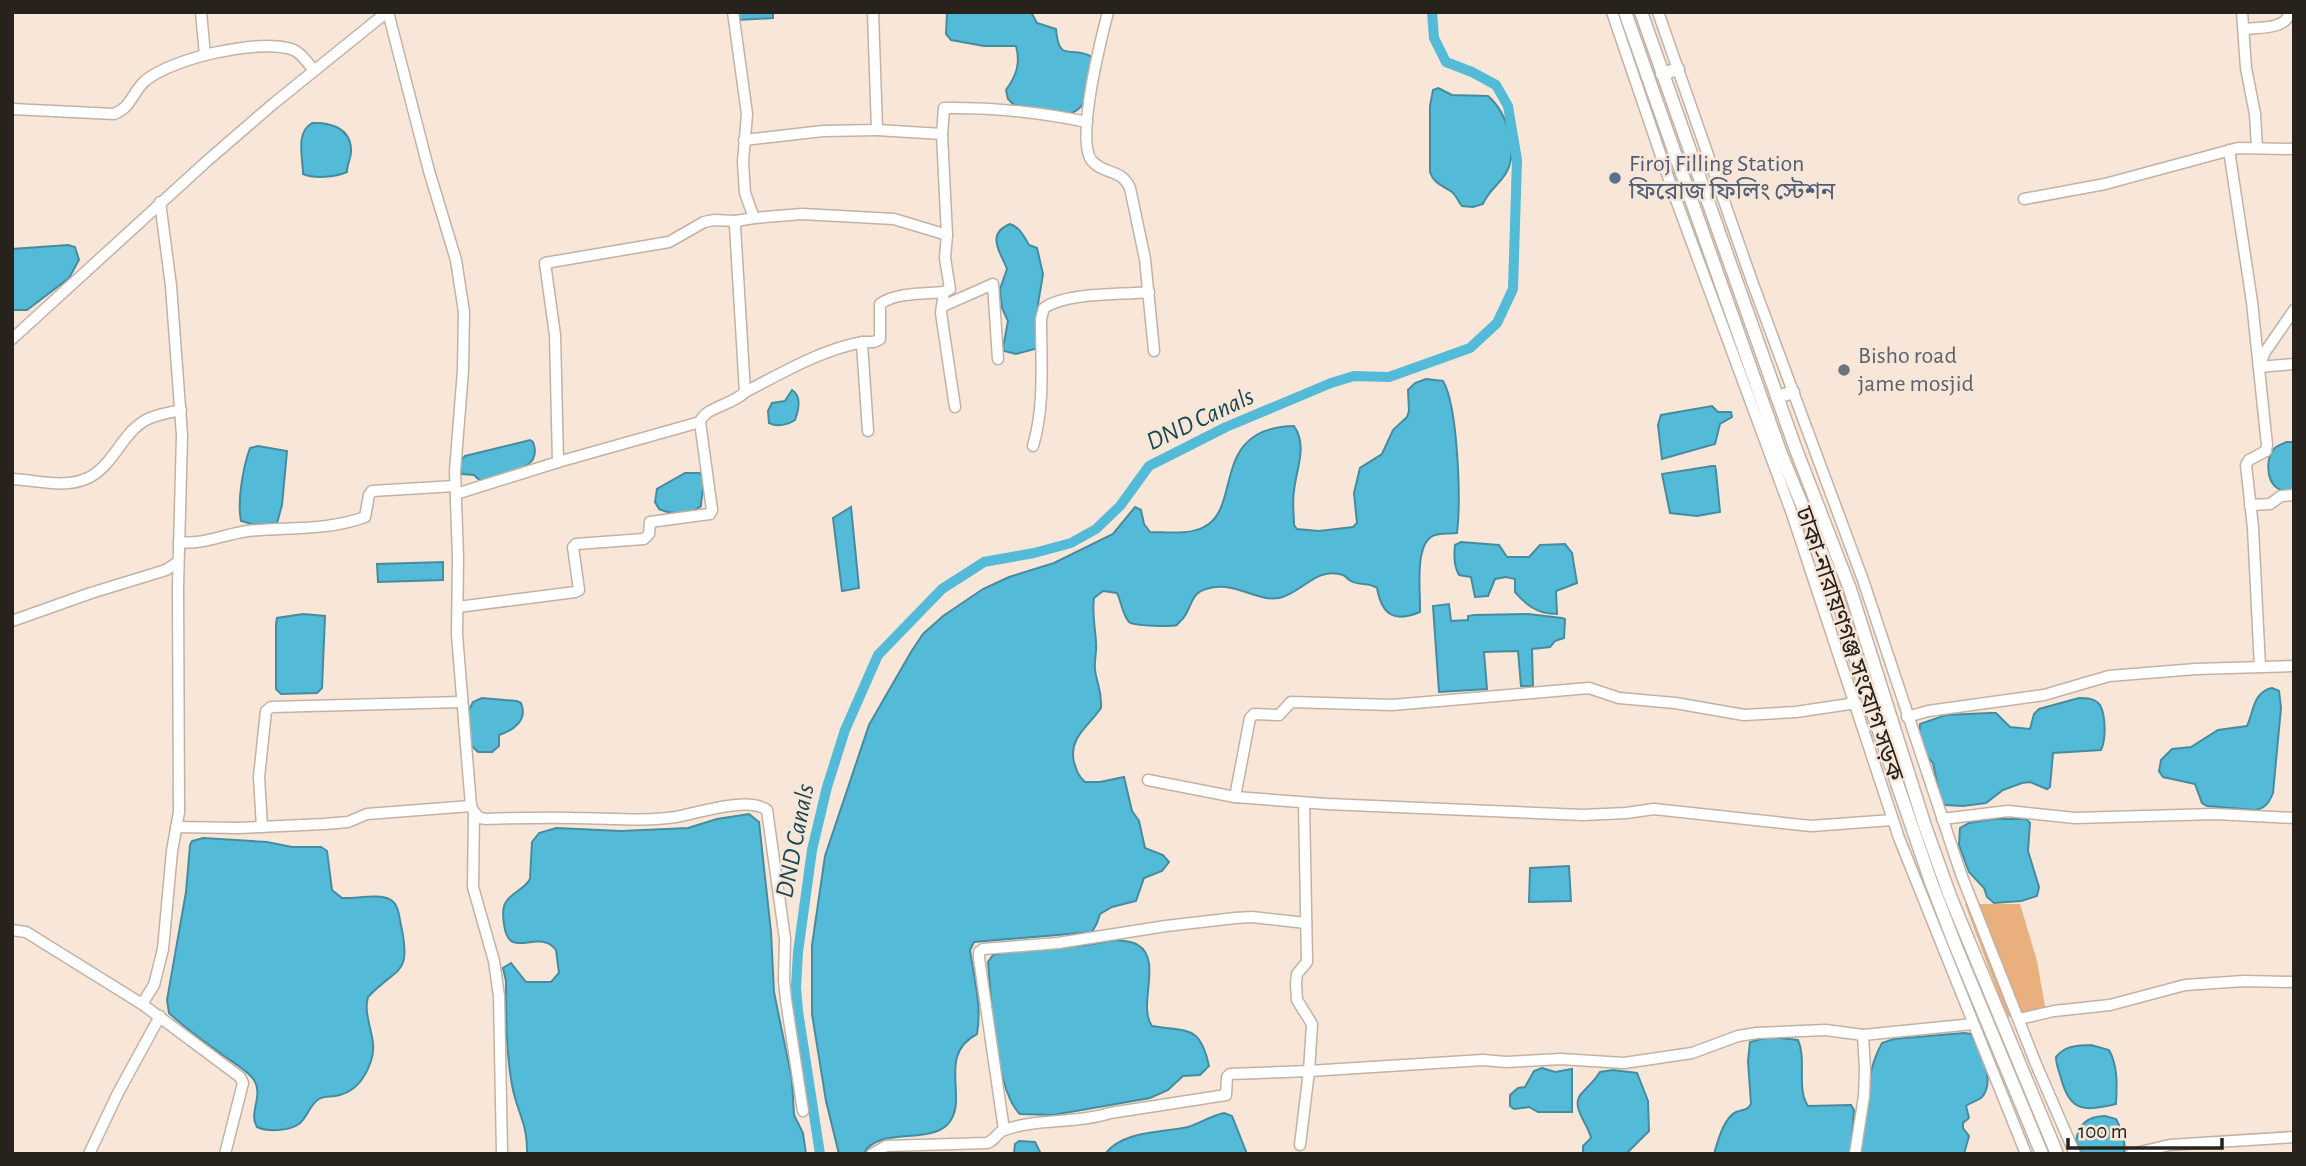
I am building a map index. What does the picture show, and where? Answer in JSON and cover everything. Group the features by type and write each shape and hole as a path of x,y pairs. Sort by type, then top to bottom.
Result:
{"main road":[{"name":"ঢাকা-নারায়ণগঞ্জ সংযোগ সড়ক","path":"1625,12 1645,89 1737,347 1781,454 1797,509 1829,570 1877,725 1931,883 2042,1154"},
{"name":"ঢাকা-নারায়ণগঞ্জ সংযোগ সড়ক","path":"1641,12 1777,397 1850,589 1950,896 2057,1154"},
{"path":"1662,74 1678,69"},
{"path":"1739,288 1753,284"},
{"path":"1777,397 1793,391"}],"street":[{"path":"201,12 205,55"},
{"path":"12,340 160,202 388,12 429,171 456,260 463,302 464,349 456,451 457,654 472,809 473,887 494,961 499,996 502,1154"},
{"path":"733,12 747,114 744,140 745,193 754,218"},
{"path":"873,12 877,130"},
{"path":"1108,12 1087,122 1087,152 1093,162 1126,178 1130,187 1145,259 1154,351"},
{"path":"1612,12 1645,89"},
{"path":"1658,12 1753,284 1863,580 1961,874 2075,1154"},
{"path":"2242,12 2246,68 2255,114 2257,148"},
{"path":"2244,29 2281,25 2290,12"},
{"path":"12,109 114,114 124,110 145,80 163,70 205,55 241,48 292,50 305,59 314,71"},
{"path":"458,607 575,592 579,590 573,547 576,544 644,539 649,534 650,523 657,520 710,514 710,486 700,422 705,413 736,400 745,392 814,356 845,345 880,339 880,303 886,299 950,289 945,258 947,235 944,108 985,107 1037,112 1087,122"},
{"path":"744,140 823,131 877,130 943,134"},
{"path":"2024,199 2105,184 2229,150 2294,149"},
{"path":"2229,150 2252,302 2267,445 2266,451 2249,460 2246,465 2260,667"},
{"path":"142,1004 154,985 163,949 179,812 178,562 183,458 171,286 160,202"},
{"path":"558,461 555,335 545,262 669,242 713,220 736,221 802,214 894,219 947,235"},
{"path":"736,221 745,392"},
{"path":"943,306 993,284 998,359"},
{"path":"944,292 942,313 955,407"},
{"path":"1033,446 1040,400 1041,319 1044,308 1052,303 1074,299 1149,292"},
{"path":"2259,367 2265,352 2294,310"},
{"path":"863,342 867,431"},
{"path":"2259,367 2294,364"},
{"path":"12,480 49,484 88,478 103,467 135,428 148,419 181,410"},
{"path":"179,542 200,543 244,532 294,530 345,523 365,517 372,491 456,490 700,422"},
{"path":"2250,505 2270,504 2281,496 2294,495"},
{"path":"1797,509 1892,820 2026,1154"},
{"path":"12,621 116,584 166,570 178,562"},
{"path":"1907,717 1928,711 2044,695 2109,676 2294,666"},
{"path":"1236,797 1250,718 1254,715 1279,715 1291,702 1392,705 1589,688 1619,698 1675,703 1744,715 1796,712 1856,703"},
{"path":"262,827 260,764 266,711 271,707 461,702"},
{"path":"1148,780 1236,797 1304,803 1583,815 1654,809 1811,826 1892,820"},
{"path":"1300,1145 1312,1024 1297,1000 1296,983 1297,974 1307,962 1304,803"},
{"path":"472,809 480,818 486,819 558,817 617,821 675,817 723,807 755,806 766,810 785,939 783,980 803,1111"},
{"path":"176,827 342,823 367,814 472,809"},
{"path":"1942,819 2008,811 2075,818 2215,814 2294,818"},
{"path":"1004,1130 979,958 979,952 983,949 1058,943 1235,918 1252,917 1306,923"},
{"path":"12,930 26,932 142,1004 240,1077 243,1083 225,1154"},
{"path":"2019,1019 2054,1011 2110,1005 2185,985 2294,982"},
{"path":"89,1154 118,1093 160,1016"},
{"path":"872,1154 886,1146 987,1143 1004,1130 1094,1118 1110,1113 1226,1095 1227,1077 1230,1074 1483,1060 1506,1062 1561,1059 1624,1063 1682,1056 1738,1036 1757,1033 1826,1030 1863,1035 1972,1024"},
{"path":"1855,1154 1864,1096 1863,1035"},
{"path":"2281,1138 2294,1145"},
{"path":"2131,1154 2170,1145 2294,1138"}],"shaded area":[{"path":"1965,904 2020,904 2037,961 2046,1012 2007,1017"}],"water":[{"path":"738,12 773,12 773,18 738,20"},
{"path":"947,12 1031,12 1037,23 1056,29 1063,50 1092,57 1091,83 1085,101 1074,112 1066,114 1014,105 1008,99 1006,90 1017,70 1016,46 984,46 951,40 946,34"},
{"path":"1438,88 1452,95 1488,96 1501,112 1509,132 1510,164 1483,204 1462,206 1454,194 1436,182 1430,172 1430,106 1433,90"},
{"path":"312,123 332,125 347,136 351,152 347,172 325,177 303,174 303,133"},
{"path":"1010,224 1019,230 1029,245 1037,248 1043,274 1038,304 1037,345 1035,349 1016,354 1004,351 1003,348 1008,321 1002,308 1000,289 1007,269 996,238 1002,228"},
{"path":"68,245 75,247 79,260 69,278 27,310 12,310 12,249"},
{"path":"1426,379 1443,381 1452,411 1457,454 1458,518 1457,533 1435,535 1424,547 1420,569 1420,612 1403,617 1391,614 1382,605 1377,588 1333,573 1317,577 1279,598 1262,597 1227,587 1206,589 1197,594 1184,618 1173,626 1129,622 1117,593 1103,591 1094,598 1095,670 1101,708 1077,739 1074,762 1085,782 1124,777 1145,848 1163,855 1169,862 1162,871 1144,878 1136,901 1112,907 1100,914 1092,932 974,942 970,950 979,1013 977,1034 965,1043 958,1054 955,1066 956,1104 947,1125 928,1134 879,1141 870,1146 864,1154 839,1154 826,1101 812,1014 812,945 825,856 869,725 923,634 943,616 983,589 1009,577 1054,563 1113,534 1135,507 1141,510 1144,524 1150,532 1185,532 1204,527 1216,517 1223,503 1238,454 1250,440 1267,430 1294,426 1298,434 1301,450 1293,499 1294,525 1297,529 1319,531 1353,527 1357,523 1354,493 1360,468 1382,454 1393,430 1407,417 1408,390 1415,383"},
{"path":"792,390 798,399 795,420 782,425 769,423 768,411 772,403 785,401"},
{"path":"1712,406 1718,412 1731,412 1732,417 1720,424 1715,444 1662,459 1658,425 1661,415"},
{"path":"530,440 534,446 534,457 518,469 483,481 474,475 462,474 460,465 465,456"},
{"path":"2286,442 2294,442 2294,491 2277,488 2269,474 2272,451"},
{"path":"258,446 287,451 282,505 277,523 255,525 241,521 240,495 245,465 250,448"},
{"path":"1715,466 1720,512 1697,516 1670,513 1662,474"},
{"path":"685,473 700,473 702,477 701,506 681,513 659,509 655,502 657,489"},
{"path":"851,507 859,588 842,591 833,518"},
{"path":"1461,542 1499,545 1507,557 1529,557 1540,545 1565,544 1572,553 1577,583 1556,591 1557,614 1544,613 1529,605 1515,592 1515,579 1506,577 1495,579 1488,596 1475,597 1471,577 1459,575 1456,568 1455,545"},
{"path":"443,562 443,580 378,582 377,564"},
{"path":"1449,604 1451,621 1468,620 1468,616 1474,615 1528,614 1562,618 1565,619 1564,638 1555,641 1550,647 1532,649 1533,686 1521,686 1518,651 1484,652 1487,689 1439,692 1433,606"},
{"path":"303,614 325,616 322,688 317,693 281,694 276,689 277,618"},
{"path":"2272,688 2279,691 2281,708 2273,793 2264,807 2254,810 2207,806 2202,803 2195,784 2163,777 2159,771 2161,760 2172,749 2191,747 2218,730 2247,726 2258,698"},
{"path":"482,698 517,701 523,709 518,724 499,735 499,746 492,752 478,752 471,745 468,712 473,702"},
{"path":"2079,698 2093,700 2100,705 2105,728 2101,750 2053,753 2050,787 2047,789 2030,782 2003,790 1986,803 1963,806 1945,805 1941,802 1933,763 1924,753 1919,737 1920,724 1946,715 1996,713 2010,727 2030,729 2034,714 2039,709"},
{"path":"749,814 759,822 771,932 774,992 792,1080 794,1115 803,1133 806,1154 527,1154 526,1134 510,1072 506,981 503,968 511,963 526,982 551,982 559,973 556,950 548,943 515,943 506,934 503,909 506,902 530,879 532,842 539,833 556,828 621,831 688,828 717,819"},
{"path":"1993,819 2026,819 2030,823 2028,851 2039,887 2037,896 2021,901 1994,903 1969,872 1959,845 1960,828 1969,823"},
{"path":"203,838 267,842 292,847 321,847 327,851 332,890 342,898 386,898 394,902 398,911 405,954 400,969 368,997 367,1013 373,1053 366,1074 348,1092 319,1099 299,1124 290,1128 272,1130 257,1127 254,1116 257,1086 254,1080 169,1013 167,1000 186,892 190,845 192,841"},
{"path":"1569,866 1571,901 1529,902 1530,868"},
{"path":"1115,940 1138,945 1149,961 1147,1007 1152,1026 1184,1030 1197,1037 1202,1043 1209,1066 1200,1075 1183,1076 1168,1090 1150,1098 1053,1115 1020,1114 1005,1085 1000,1065 988,962 993,955 1005,952"},
{"path":"1971,1034 1979,1049 1987,1084 1981,1098 1966,1106 1969,1118 1963,1123 1963,1128 1969,1136 1964,1154 1860,1154 1868,1083 1882,1043 1894,1039"},
{"path":"1770,1037 1798,1040 1802,1056 1804,1099 1808,1106 1851,1105 1854,1110 1851,1154 1714,1154 1731,1115 1751,1104 1748,1061 1750,1042"},
{"path":"2091,1045 2109,1050 2112,1056 2116,1076 2116,1104 2096,1108 2080,1107 2069,1098 2065,1089 2056,1057 2068,1048"},
{"path":"1542,1068 1555,1072 1572,1069 1572,1112 1538,1112 1529,1107 1514,1109 1510,1106 1510,1095 1518,1088 1525,1087 1534,1071"},
{"path":"1613,1070 1637,1073 1648,1101 1649,1131 1626,1154 1583,1154 1583,1146 1591,1138 1579,1110 1578,1099 1600,1072"},
{"path":"1224,1113 1232,1116 1247,1154 1105,1154 1122,1140 1132,1136 1188,1127"},
{"path":"2105,1116 2116,1119 2123,1136 2124,1154 2082,1154 2076,1142 2082,1126 2089,1119"},
{"path":"1019,1141 1035,1142 1041,1154 1014,1154 1015,1144"}],"waterway":[{"name":"DND Canals","path":"820,1154 798,1011 798,952 812,850 827,787 845,730 878,655 942,589 984,562 1071,543 1096,529 1120,506 1149,466 1226,427 1331,383 1354,376 1389,377 1470,348 1497,323 1513,289 1517,160 1508,106 1496,85 1446,62 1434,38 1432,12"}],"place":[{"name":"Firoj Filling Station ফিরোজ ফিলিং স্টেশন","path":"1615,178"},
{"name":"Bisho road jame mosjid","path":"1844,370"}]}
